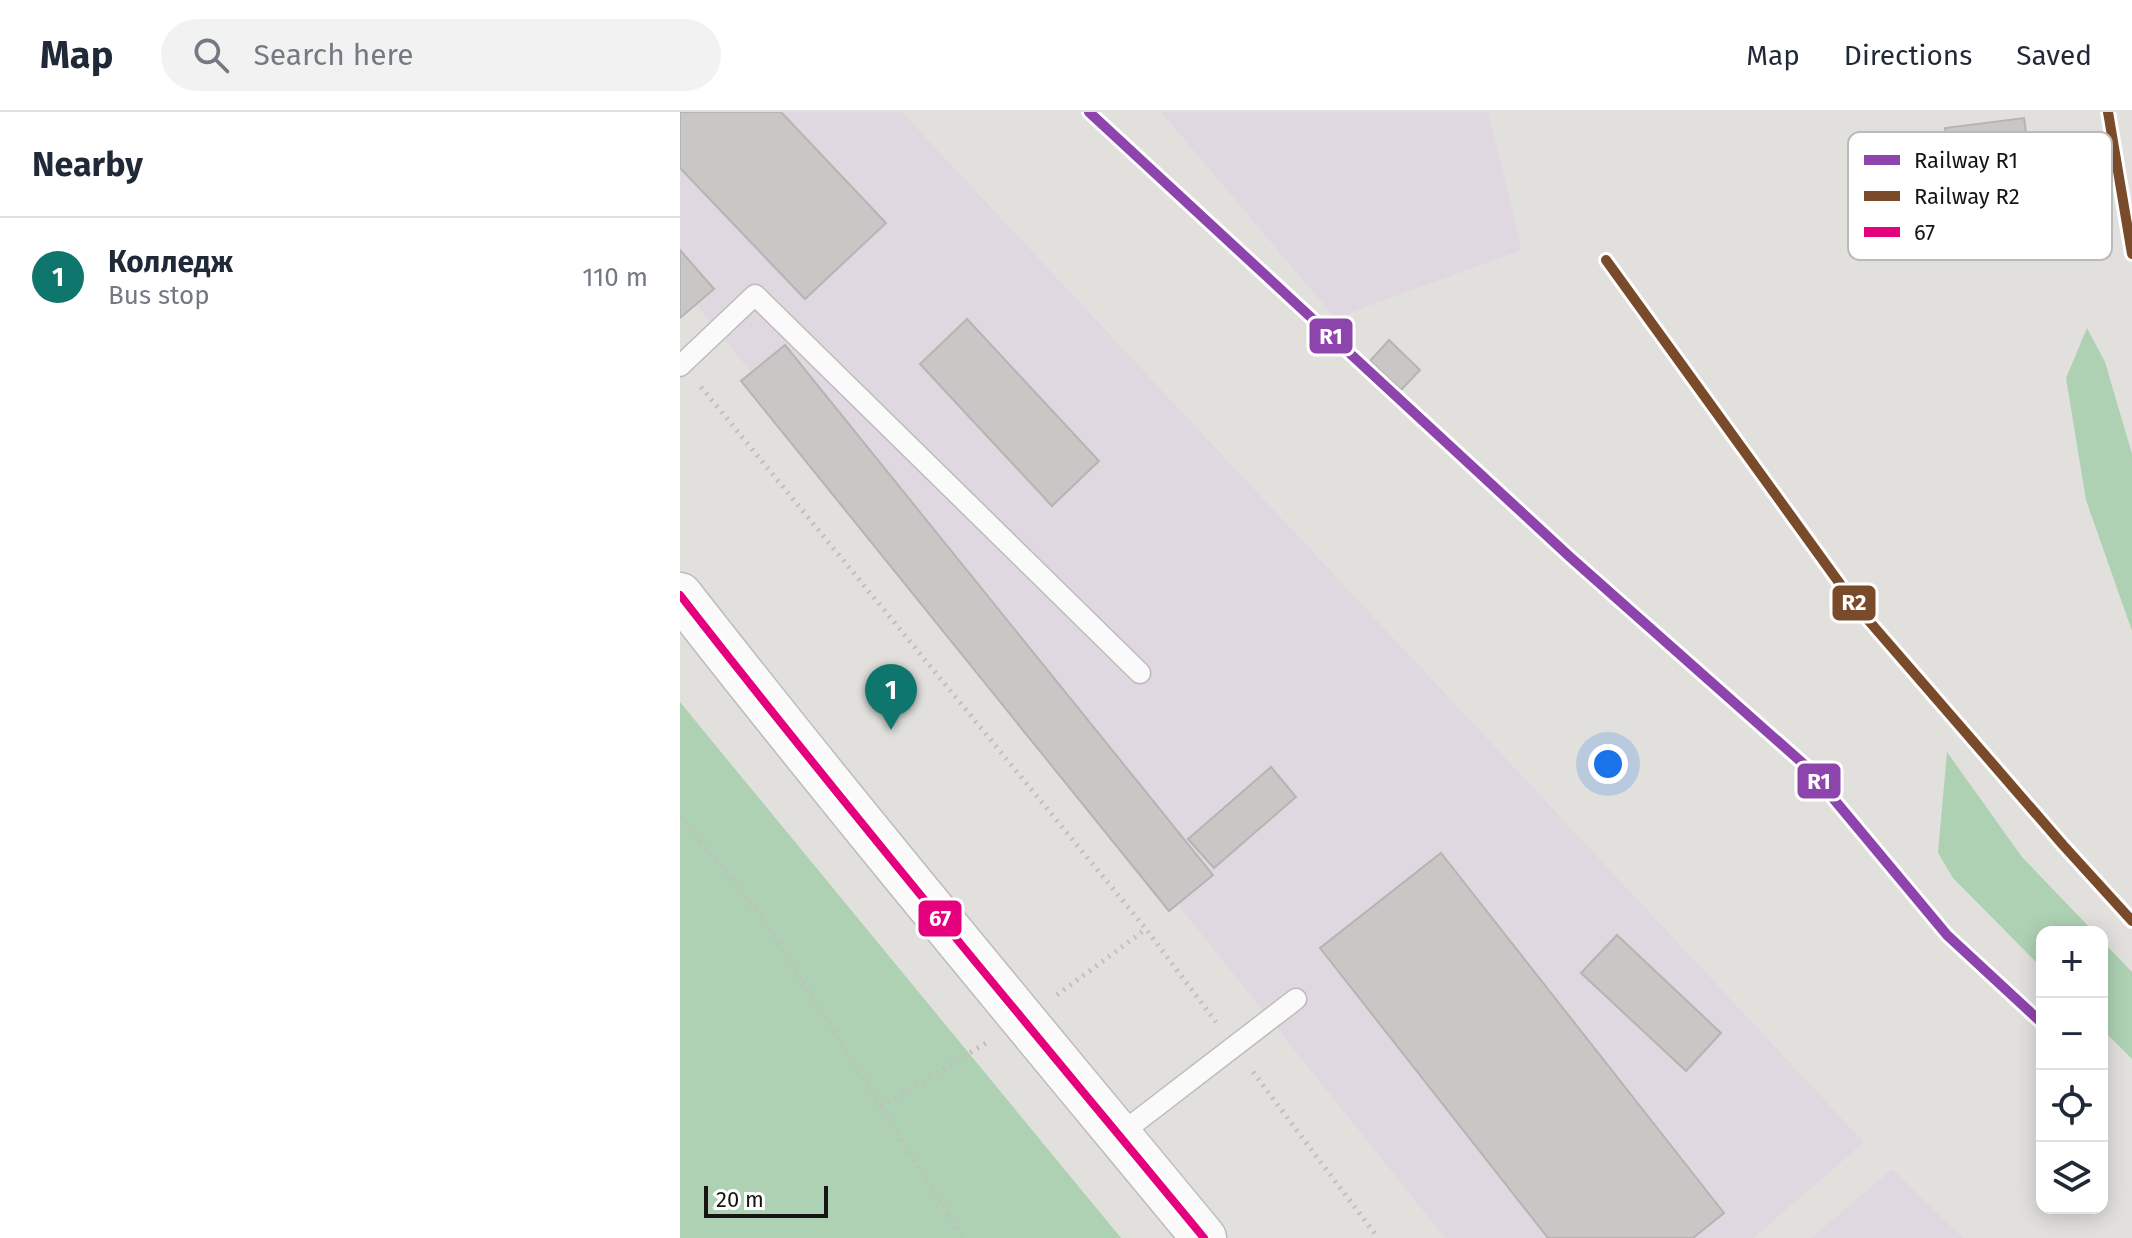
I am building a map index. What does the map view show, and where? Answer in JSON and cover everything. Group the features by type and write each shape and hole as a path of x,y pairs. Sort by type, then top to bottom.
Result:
{"main road":[{"path":"680,595 1023,1020 1204,1238"}],"lane":[{"path":"681,365 755,295 1140,673"},
{"path":"1119,1135 1296,999"}],"path":[{"path":"681,365 1136,917 1378,1238"},
{"path":"680,816 763,918 963,1238"}],"shaded area":[{"path":"680,112 902,112 1864,1142 1754,1238 1445,1238 680,284"},
{"path":"1161,112 1488,112 1522,250 1335,318"},
{"path":"1892,1169 1963,1238 1811,1238"}],"green space":[{"path":"2087,328 2105,362 2132,454 2132,631 2086,500 2066,378"},
{"path":"680,702 721,752 1121,1238 680,1238"},
{"path":"1947,752 2022,857 2088,926 2036,926 2036,962 1953,878 1938,853"},
{"path":"2108,947 2132,972 2132,1059 2108,1035"}],"building":[{"path":"680,112 781,112 886,223 805,299 680,168"},
{"path":"2024,118 2026,132 1946,132 1945,128"},
{"path":"680,250 714,289 680,318"},
{"path":"967,319 1099,461 1052,506 920,364"},
{"path":"1389,340 1420,370 1401,390 1370,361"},
{"path":"785,345 1213,875 1169,911 741,381"},
{"path":"1271,767 1296,797 1214,868 1188,839"},
{"path":"1441,853 1724,1213 1693,1238 1548,1238 1320,948"},
{"path":"1617,935 1721,1033 1686,1071 1581,973"}],"rail line":[{"name":"R1","path":"1089,112 1570,557 1807,767 1947,935 2036,1017"},
{"name":"R2","path":"2108,112 2111,132"},
{"name":"R2","path":"2112,136 2132,254"},
{"name":"R2","path":"1606,260 1856,606 2132,921"}],"transit line":[{"name":"67","path":"680,595 874,838 1204,1238"}],"place":[{"name":"Колледж","path":"891,730"}]}
